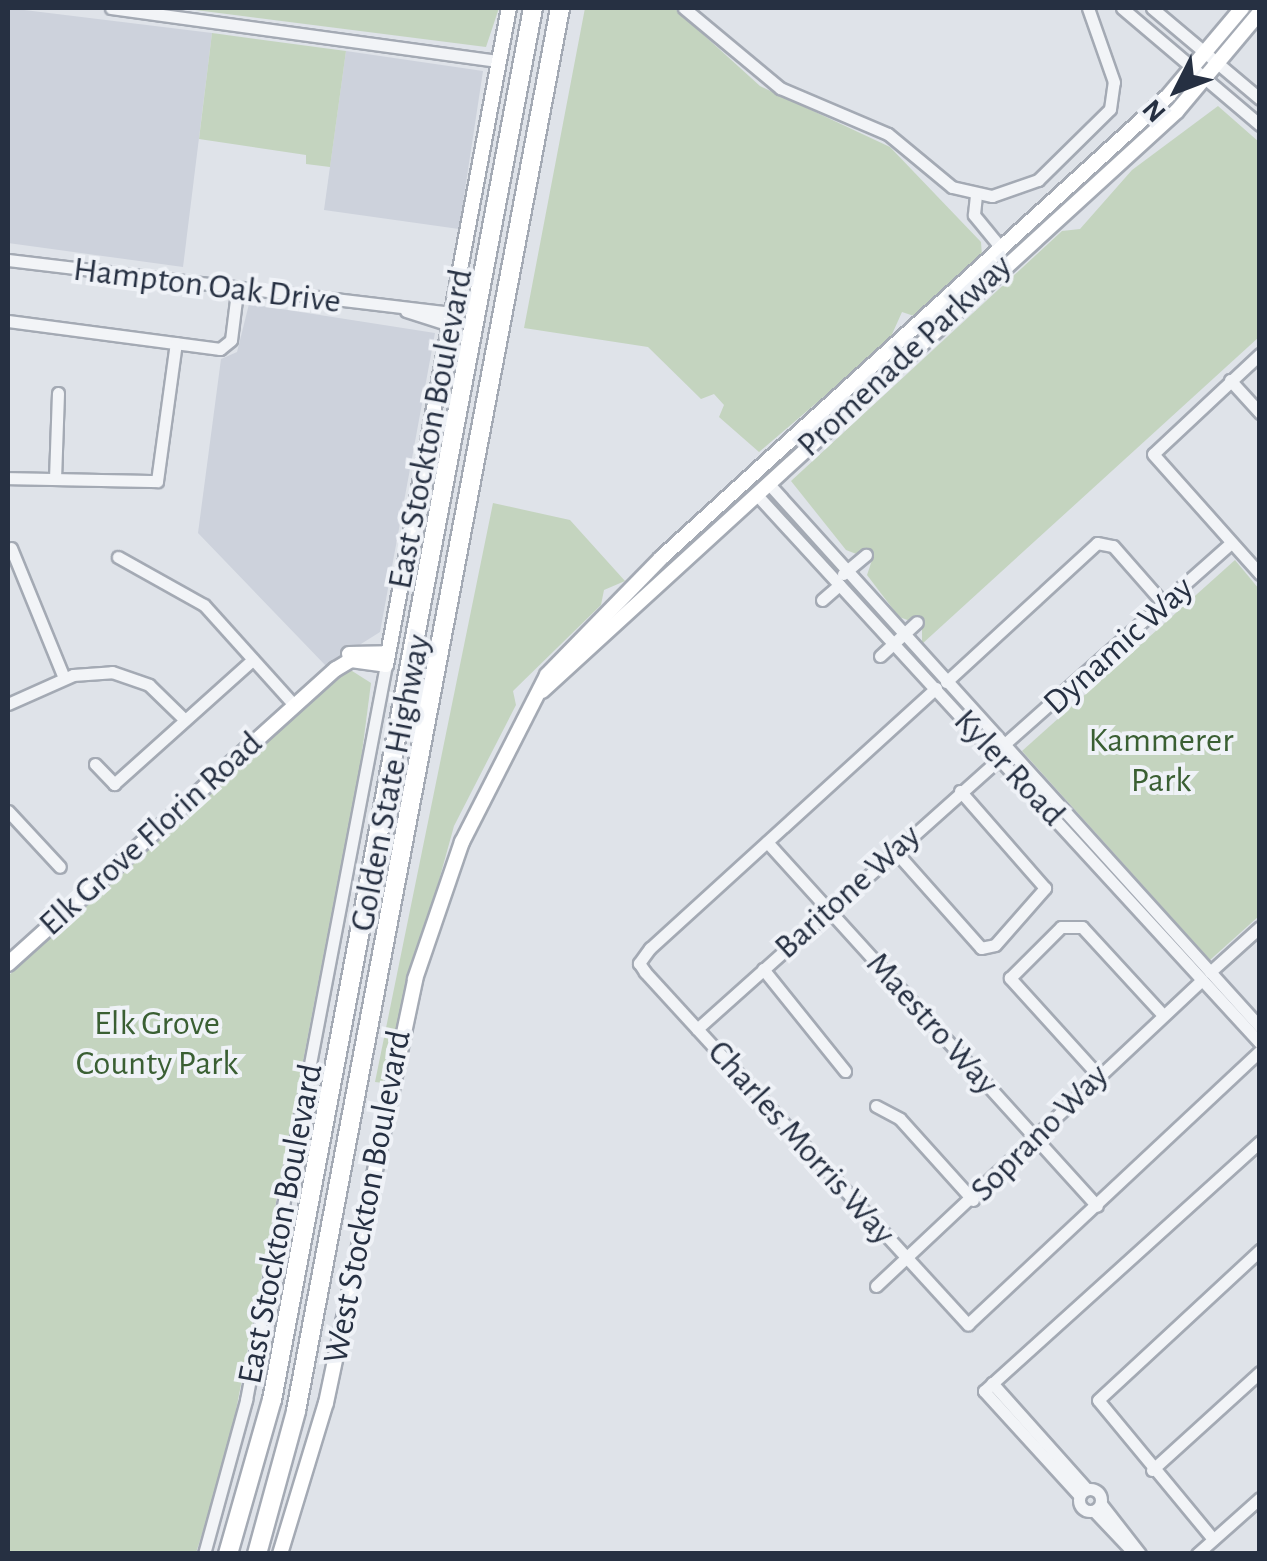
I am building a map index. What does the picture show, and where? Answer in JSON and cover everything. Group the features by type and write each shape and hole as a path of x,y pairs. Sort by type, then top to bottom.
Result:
{"highway":[{"name":"Golden State Highway","path":"228,1554 272,1400 533,8"},
{"name":"Golden State Highway","path":"257,1554 296,1411 560,8"}],"main road":[{"name":"East Stockton Boulevard","path":"387,659 510,8"},
{"name":"Promenade Parkway","path":"462,842 559,660 756,494 859,400 1001,248 1197,66 1242,8"},
{"name":"Promenade Parkway","path":"542,692 588,646 661,558 1209,79 1260,12"},
{"name":"Elk Grove Florin Road","path":"8,962 294,705 351,660 387,659"},
{"name":"West Stockton Boulevard","path":"280,1554 326,1403 397,1041 462,842"}],"street":[{"path":"111,8 500,62"},
{"path":"684,8 768,80 888,134 937,178 976,194 1032,185 1107,114 1114,82 1088,8"},
{"path":"1122,8 1197,66 1260,125"},
{"path":"1152,8 1260,99"},
{"path":"1242,109 1260,115"},
{"path":"976,194 974,216 1001,248"},
{"name":"Hampton Oak Drive","path":"8,260 451,319"},
{"path":"8,321 220,349 231,340 237,292"},
{"path":"8,478 157,481 176,343"},
{"path":"1260,354 1153,454 1260,574"},
{"path":"1230,380 1260,413"},
{"path":"55,479 58,393"},
{"name":"Kyler Road","path":"768,483 849,571 940,687 1062,812 1206,976 1260,1044"},
{"name":"Kyler Road","path":"756,494 838,584 899,639"},
{"path":"784,525 837,572 849,571 866,555"},
{"name":"Charles Morris Way","path":"1164,604 1114,546 1098,543 639,963 907,1259 973,1322 1260,1051"},
{"name":"Dynamic Way","path":"1002,752 1231,544"},
{"path":"11,548 64,678"},
{"path":"118,557 197,600 294,705"},
{"path":"822,600 838,584"},
{"path":"880,656 918,622"},
{"name":"East Stockton Boulevard","path":"204,1554 246,1400 387,659"},
{"path":"95,764 114,784 252,660"},
{"path":"8,704 64,678 132,676 185,720"},
{"name":"Kyler Road","path":"1002,752 1140,912 1206,976"},
{"name":"Baritone Way","path":"697,1028 1002,752"},
{"path":"894,850 981,948 995,946 1045,888 960,791"},
{"path":"8,811 60,867"},
{"name":"Maestro Way","path":"768,842 1097,1206"},
{"path":"1098,1074 1010,978 1061,927 1082,928 1162,1015"},
{"name":"Soprano Way","path":"876,1286 1038,1141 1098,1074 1260,927"},
{"path":"763,969 846,1071"},
{"path":"1206,976 1260,1027"},
{"path":"876,1106 900,1119 974,1200"},
{"path":"1137,1554 988,1387 1260,1142"},
{"path":"1213,1539 1101,1412 1099,1398 1260,1250"},
{"path":"1152,1470 1260,1372"},
{"path":"1197,1554 1260,1498"}],"shaded area":[{"path":"8,8 212,33 183,267 8,243"},
{"path":"346,51 483,71 459,229 324,210"},
{"path":"249,304 435,333 380,632 326,666 198,533 221,359 237,352"}],"green space":[{"path":"180,8 499,8 486,47"},
{"path":"585,8 674,8 760,86 890,147 981,242 982,256 917,317 902,312 889,341 759,452 719,417 724,405 714,394 701,399 648,347 524,328"},
{"path":"212,33 346,51 330,167 306,164 306,155 199,139"},
{"path":"1218,106 1259,142 1259,337 922,644 922,625 899,617 867,575 872,560 846,550 791,481 1062,231 1080,229 1132,170"},
{"path":"493,503 570,520 625,581 604,590 601,605 513,691 516,705 454,826 383,1083 375,1082"},
{"name":"Kammerer Park","path":"1235,560 1259,589 1259,916 1210,960 1022,751"},
{"name":"Elk Grove County Park","path":"349,669 371,683 361,760 228,1452 196,1553 8,1554 8,976"}]}
